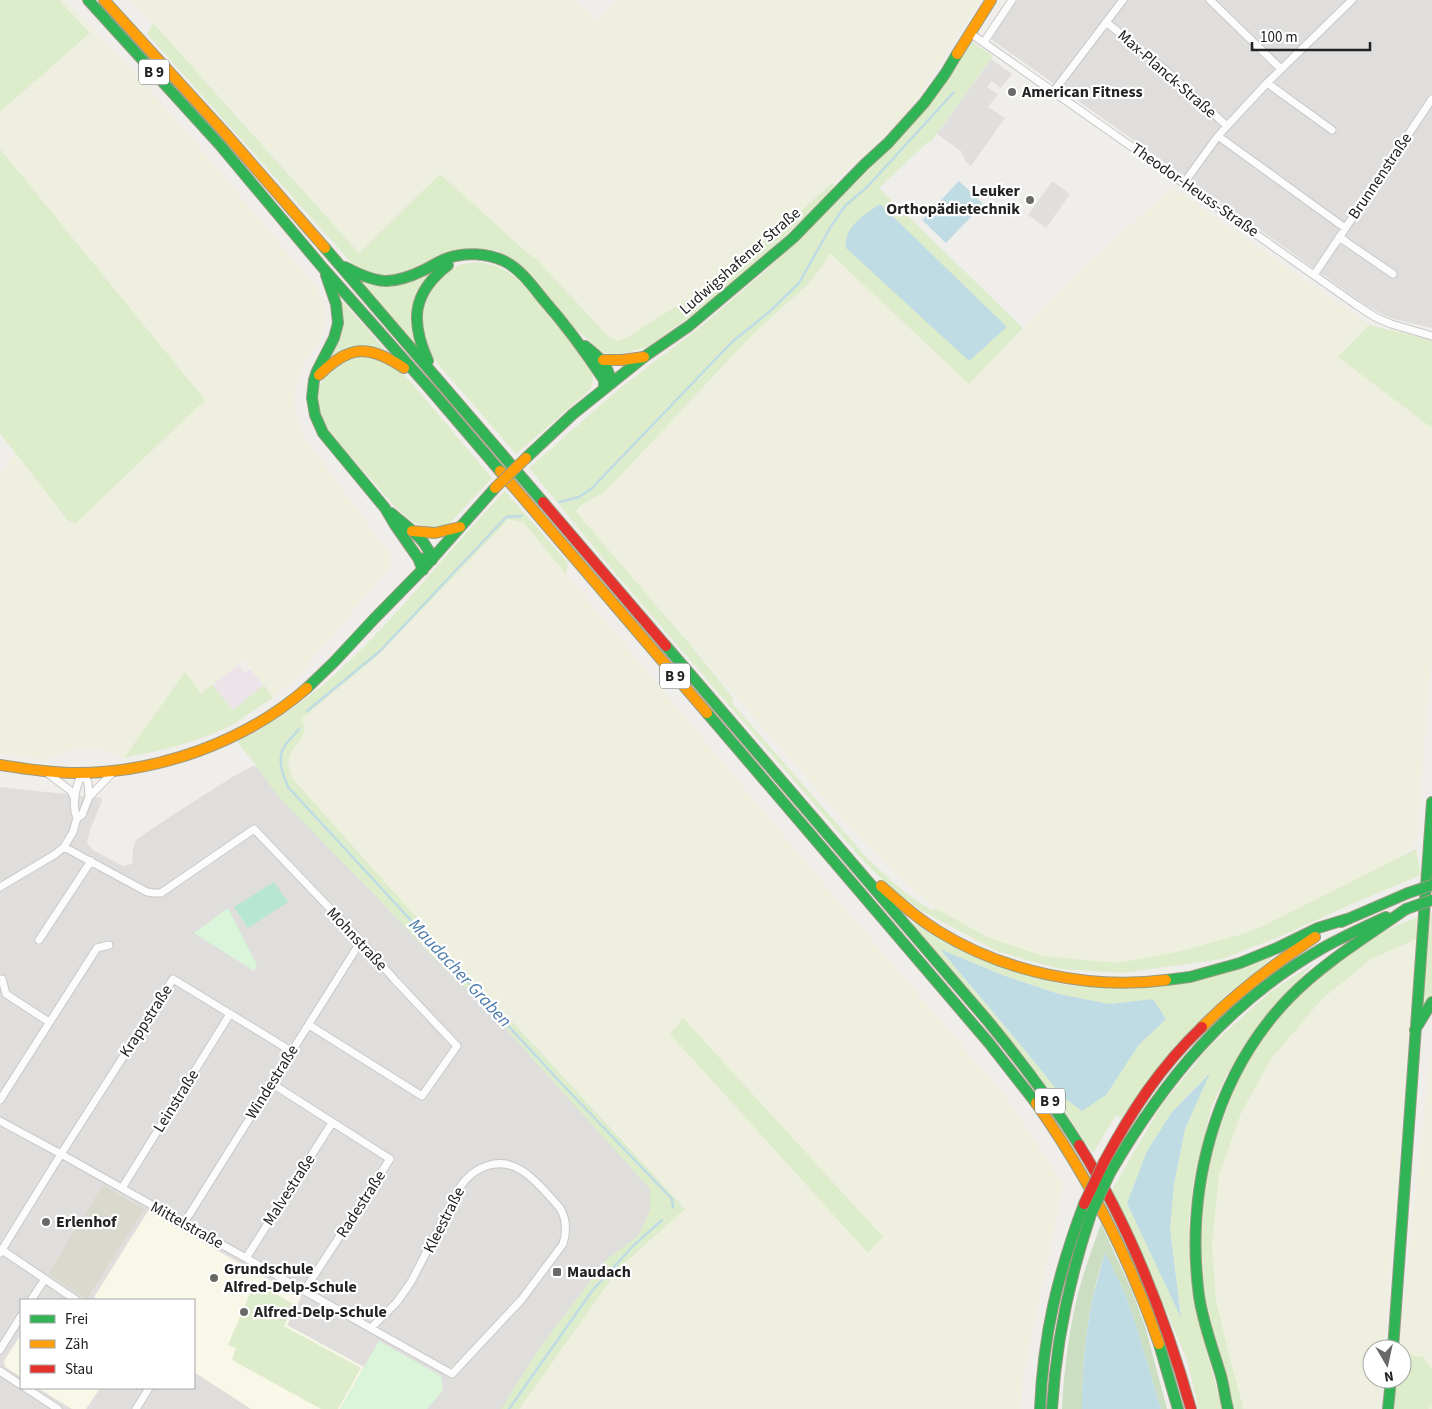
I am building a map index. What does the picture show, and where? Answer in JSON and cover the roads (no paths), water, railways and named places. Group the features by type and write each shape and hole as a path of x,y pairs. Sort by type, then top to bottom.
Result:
{"main road":[{"name":"B 9","path":"88,0 219,144 323,268 429,388 951,998 1034,1100 1078,1170 1121,1249 1152,1322 1178,1409"},
{"name":"B 9","path":"104,0 226,134 337,262 832,839 1004,1041 1033,1078 1073,1136 1109,1198 1144,1269 1165,1322 1191,1409"},
{"name":"Ludwigshafener Straße","path":"0,765 46,772 83,772 115,770 160,763 210,747 268,717 292,701 344,653 423,570 495,488 572,414 606,384 689,326 772,258 888,143 924,103 991,0"},
{"path":"337,262 362,276 378,282 393,282 408,278 448,258 477,254 496,257 510,264 521,273 577,340 606,384 611,375 603,360 577,340"},
{"path":"440,383 421,348 417,327 417,307 426,286 437,272 463,255"},
{"path":"323,268 335,301 339,322 335,337 321,362 312,387 312,412 316,423 323,433 385,508 418,558 423,570"},
{"path":"314,381 326,367 341,356 350,352 366,351 392,359 429,388"},
{"path":"603,360 644,357"},
{"path":"385,508 412,531 430,551 432,560 418,558"},
{"path":"412,531 435,533 460,527"},
{"path":"1394,1339 1432,802"},
{"path":"832,839 902,905 948,937 1006,963 1052,975 1096,981 1139,982 1178,979 1223,969 1249,960 1319,927 1347,919 1432,885"},
{"path":"1052,1409 1055,1362 1068,1289 1091,1214 1110,1173 1164,1088 1202,1043 1240,1006 1292,966 1375,921 1432,900"},
{"path":"1228,1409 1204,1317 1196,1254 1195,1233 1201,1170 1212,1129 1233,1076 1276,1012 1330,962 1406,909"},
{"path":"1040,1409 1044,1353 1054,1294 1072,1235 1084,1204 1119,1134 1163,1070 1196,1032 1254,980 1305,944 1347,919"},
{"path":"1415,1030 1432,1002"},
{"path":"1388,1409 1390,1389"}],"street":[{"path":"984,42 1012,0"},
{"path":"1054,91 1123,0"},
{"path":"1210,0 1282,69"},
{"path":"1184,182 1227,126 1352,0"},
{"name":"Max-Planck-Straße","path":"1106,22 1168,73 1227,126"},
{"name":"Theodor-Heuss-Straße","path":"970,33 1375,317 1391,324 1430,335"},
{"path":"1268,83 1332,130"},
{"name":"Brunnenstraße","path":"1314,275 1432,99"},
{"name":"Brunnenstraße","path":"1218,136 1346,228"},
{"name":"Brunnenstraße","path":"1339,237 1393,274"},
{"path":"77,818 82,815 89,797 115,770"},
{"path":"46,772 71,791 75,799"},
{"path":"83,772 88,783 89,797"},
{"path":"0,887 64,847 73,832 77,818 75,814 75,799 77,783 83,772"},
{"name":"Mohnstraße","path":"64,847 147,892 161,893 254,829 361,941 457,1046 422,1096 309,1025"},
{"path":"39,940 91,861"},
{"name":"Windestraße","path":"184,1223 361,941"},
{"path":"0,1100 97,948 109,945"},
{"path":"2,979 6,994 49,1022"},
{"name":"Krappstraße","path":"61,1154 173,979 291,1051"},
{"name":"Leinstraße","path":"122,1188 230,1014"},
{"name":"Radestraße","path":"271,1083 390,1159 304,1291"},
{"name":"Mittelstraße","path":"0,1121 452,1374"},
{"name":"Malvestraße","path":"246,1258 332,1123"},
{"path":"61,1154 1,1252 75,1299"},
{"name":"Kleestraße","path":"371,1328 397,1302 411,1282 460,1187 468,1176 492,1164 509,1165 523,1170 554,1201 564,1214 566,1235 563,1244 522,1300 452,1374"},
{"path":"32,1299 45,1279"},
{"path":"0,1350 20,1318"},
{"path":"0,1371 20,1384"},
{"path":"28,1389 58,1409"},
{"path":"136,1409 148,1389"}],"water":[{"path":"959,181 983,204 946,243 922,220"},
{"path":"880,204 1007,327 969,361 846,248 848,233 852,227"},
{"path":"940,949 1002,975 1059,994 1109,1004 1153,999 1166,1019 1138,1046 1106,1095 1082,1111 1062,1096"},
{"path":"1210,1073 1185,1129 1174,1184 1170,1229 1181,1318 1127,1203 1147,1151 1172,1112"},
{"path":"1105,1252 1125,1293 1161,1409 1082,1409 1083,1368 1087,1328"}],"waterway":[{"path":"559,502 579,497 591,489 732,342 768,313 799,283 830,228 845,206 868,186 954,92"},
{"path":"307,711 380,651 506,517 522,516"},
{"name":"Maudacher Graben","path":"299,729 286,744 281,754 282,771 288,787 560,1082 672,1199 673,1207"},
{"name":"Maudacher Graben","path":"509,1409 592,1291 633,1246 662,1220"}],"place":[{"name":"American Fitness","path":"1012,92"},
{"name":"Leuker Orthopädietechnik","path":"1030,200"},
{"name":"Erlenhof","path":"46,1222"},
{"name":"Maudach","path":"557,1272"},
{"name":"Grundschule Alfred-Delp-Schule","path":"214,1278"},
{"name":"Alfred-Delp-Schule","path":"244,1312"}]}
